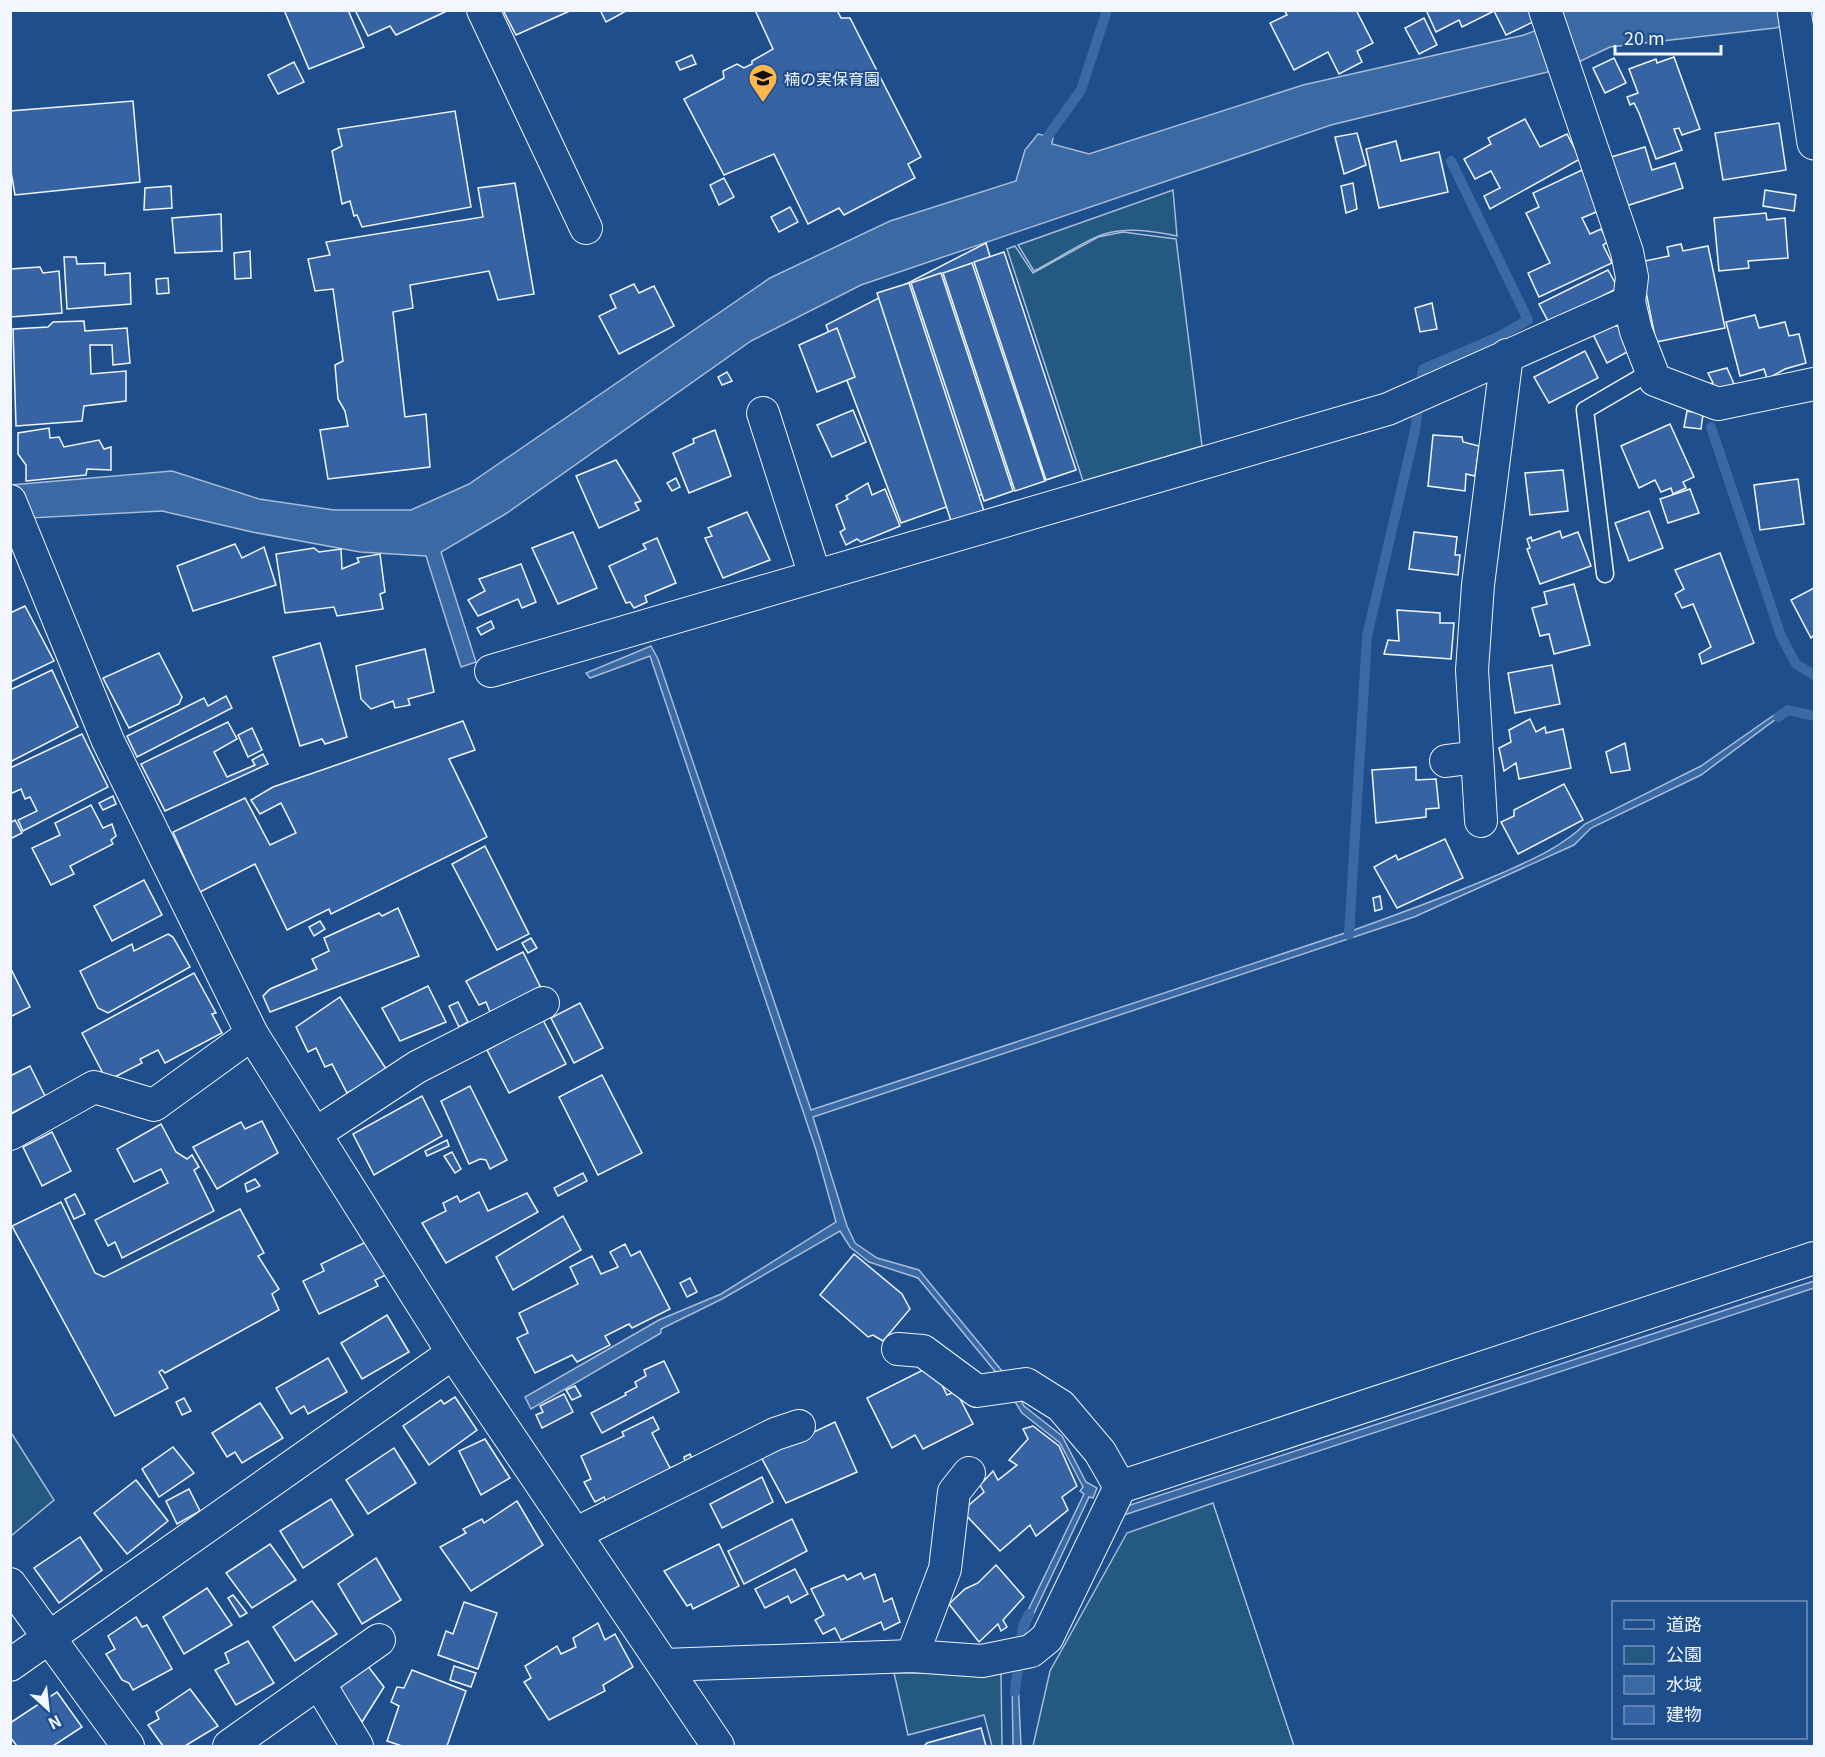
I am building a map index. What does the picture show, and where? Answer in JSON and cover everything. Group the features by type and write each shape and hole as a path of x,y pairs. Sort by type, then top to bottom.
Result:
{"street":[{"path":"483,10 586,228"},
{"path":"1545,10 1627,252 1632,277 1629,302 1636,331 1655,380 1718,404 1815,384"},
{"path":"1794,10 1815,143"},
{"path":"491,671 1388,409 1629,302"},
{"path":"1481,821 1472,670 1478,585 1507,355"},
{"path":"763,413 815,576"},
{"path":"10,501 17,533 108,741 252,1034 453,1353 577,1533 718,1746"},
{"path":"1446,761 1477,757"},
{"path":"315,1134 417,1067 543,1003"},
{"path":"10,1134 94,1087 154,1105 252,1034"},
{"path":"664,1665 912,1656 982,1661 1031,1651 1047,1638 1120,1487 1815,1258"},
{"path":"898,1349 922,1351 977,1391 1026,1384 1061,1406 1100,1452 1120,1487"},
{"path":"10,1665 453,1353"},
{"path":"577,1533 775,1434 799,1426"},
{"path":"912,1656 945,1569 954,1492 969,1473"},
{"path":"10,1584 128,1746"},
{"path":"229,1746 379,1640"},
{"path":"320,1683 357,1746"}],"lane":[{"path":"1605,574 1585,410 1652,371"}],"green space":[{"path":"1173,190 1177,236 1131,230 1115,232 1086,242 1034,271 1018,245"},
{"path":"1123,232 1176,239 1202,446 1083,481 1007,249 1015,246 1033,273 1098,237"},
{"path":"10,1431 54,1500 11,1536 10,1536"},
{"path":"1213,1503 1294,1746 1033,1746 1050,1671 1127,1533"},
{"path":"894,1673 1001,1673 1002,1746 992,1746 984,1715 908,1735"}],"water":[{"path":"1564,11 1814,11 1814,18 1775,28 1610,47 1568,67 1331,125 861,285 751,341 507,513 441,552 476,662 461,667 426,556 360,552 252,532 162,511 11,519 11,485 172,471 259,499 334,510 411,510 469,484 770,278 890,221 1016,181 1025,150 1038,134 1053,137 1052,144 1089,154 1303,85 1524,35 1560,21"},
{"path":"651,646 658,659 811,1110 1354,930 1484,881 1546,852 1566,840 1585,824 1701,766 1777,713 1788,710 1701,775 1591,828 1574,845 1414,917 813,1117 847,1226 855,1243 877,1258 919,1270 1007,1377 1024,1406 1062,1436 1086,1482 1097,1488 1093,1498 1089,1497 1027,1628 1021,1625 1084,1494 1080,1491 1083,1487 1060,1443 1022,1413 999,1376 918,1278 869,1262 850,1247 840,1231 722,1299 661,1329 661,1333 531,1409 525,1397 659,1320 721,1294 836,1222 816,1150 650,656 590,678 586,673"},
{"path":"1814,1281 1814,1288 1118,1517 1121,1508"},
{"path":"1018,1680 1021,1746 1013,1746 1012,1681"}],"building":[{"path":"284,10 348,10 364,47 309,69"},
{"path":"355,10 449,10 396,35 390,26 368,36"},
{"path":"507,10 572,10 516,35 504,12"},
{"path":"600,10 626,10 626,11 606,22"},
{"path":"755,10 837,10 841,18 850,18 921,157 908,164 915,178 844,215 839,208 808,224 774,154 724,175 684,99 724,78 723,71 737,64 744,68 773,49"},
{"path":"1284,10 1356,10 1373,43 1357,51 1362,62 1339,74 1328,52 1294,70 1270,23 1287,15"},
{"path":"1426,10 1532,10 1537,20 1506,35 1494,11 1462,27 1459,20 1436,32"},
{"path":"1424,18 1437,45 1419,54 1405,28"},
{"path":"692,55 696,64 680,70 676,62"},
{"path":"1674,57 1700,129 1682,135 1679,128 1674,129 1682,150 1656,159 1639,113 1634,103 1630,105 1627,97 1638,93 1629,69 1656,59 1657,63"},
{"path":"1614,58 1626,83 1605,93 1593,68"},
{"path":"294,62 304,82 278,94 268,75"},
{"path":"133,101 140,182 15,195 10,166 10,111"},
{"path":"455,111 471,207 362,227 357,215 354,216 350,201 342,204 332,151 342,146 338,129"},
{"path":"1525,119 1540,147 1567,134 1580,159 1490,209 1484,196 1500,188 1491,171 1475,179 1464,159 1491,144 1488,138"},
{"path":"1779,123 1786,170 1723,180 1715,133"},
{"path":"1357,133 1366,165 1344,174 1335,137"},
{"path":"1396,141 1401,161 1439,152 1448,192 1379,208 1366,149"},
{"path":"1645,147 1652,170 1675,163 1683,188 1626,206 1611,157"},
{"path":"1582,170 1601,210 1582,218 1590,234 1601,229 1608,242 1603,245 1612,263 1539,297 1528,273 1550,263 1526,213 1539,207 1533,193"},
{"path":"724,178 734,197 719,205 710,185"},
{"path":"515,183 534,294 498,300 489,271 410,285 413,308 393,312 405,417 426,414 430,467 328,479 320,430 348,426 345,411 338,399 335,365 343,361 333,289 315,291 308,259 330,255 326,242 483,217 478,188"},
{"path":"1353,183 1357,209 1346,213 1341,186"},
{"path":"171,186 172,208 144,210 145,188"},
{"path":"1765,190 1796,195 1794,211 1763,206"},
{"path":"790,207 798,222 779,232 771,217"},
{"path":"1766,213 1767,220 1785,218 1788,258 1748,261 1749,268 1719,271 1714,218"},
{"path":"221,214 222,251 175,253 172,218"},
{"path":"986,243 1053,469 901,523 826,325"},
{"path":"1681,244 1683,251 1708,246 1725,328 1656,342 1640,262 1669,256 1667,247"},
{"path":"250,251 251,278 235,279 234,253"},
{"path":"1004,252 1076,470 1046,480 974,262"},
{"path":"64,257 76,257 77,264 105,263 105,275 130,273 131,304 67,309"},
{"path":"972,263 1045,481 1015,491 943,273"},
{"path":"40,267 43,273 59,271 62,313 10,317 10,269"},
{"path":"1608,270 1618,288 1549,323 1539,304"},
{"path":"941,273 1013,491 984,501 911,283"},
{"path":"168,278 169,293 157,294 156,279"},
{"path":"909,283 984,511 951,521 877,293"},
{"path":"634,284 639,293 654,286 674,326 619,354 599,316 616,308 610,295"},
{"path":"1432,303 1437,329 1420,332 1415,308"},
{"path":"1755,315 1759,328 1785,322 1789,336 1799,334 1806,363 1785,369 1767,379 1764,369 1740,376 1726,322"},
{"path":"84,321 85,331 127,328 130,363 113,365 112,345 90,345 91,374 126,371 126,401 84,406 82,421 16,426 13,329 48,327 53,322"},
{"path":"1611,325 1621,327 1631,350 1607,363 1593,334"},
{"path":"837,328 855,377 817,392 799,345"},
{"path":"1585,351 1598,378 1549,403 1534,377"},
{"path":"1727,368 1734,384 1721,390 1709,384 1713,383 1708,373"},
{"path":"727,372 732,381 722,385 718,377"},
{"path":"853,410 866,442 832,457 817,425"},
{"path":"1687,411 1703,414 1701,429 1684,427"},
{"path":"1670,424 1694,477 1683,482 1686,488 1673,494 1671,488 1661,492 1655,480 1639,488 1621,446"},
{"path":"49,428 50,438 59,437 64,447 99,440 104,449 111,447 111,470 87,469 86,475 26,481 26,465 18,454 18,433"},
{"path":"715,430 731,476 689,493 673,453 694,443 693,439"},
{"path":"1433,435 1462,437 1463,442 1479,446 1475,476 1466,474 1465,491 1428,486"},
{"path":"616,460 641,501 635,503 639,510 599,528 576,476"},
{"path":"1563,470 1568,511 1530,515 1525,473"},
{"path":"676,478 680,487 672,491 667,483"},
{"path":"1798,479 1804,524 1760,530 1754,485"},
{"path":"868,483 872,495 885,489 900,526 861,542 857,539 846,545 840,532 845,529 836,505 848,499 846,496"},
{"path":"1690,489 1699,513 1668,523 1660,499"},
{"path":"1649,511 1663,548 1629,561 1615,523"},
{"path":"747,512 770,560 723,578 705,538 712,536 708,528"},
{"path":"1560,531 1562,538 1578,532 1591,566 1540,584 1527,549 1530,548 1527,539 1531,537 1532,541"},
{"path":"573,532 597,588 558,604 532,548"},
{"path":"1414,532 1457,537 1455,555 1460,555 1458,575 1409,569"},
{"path":"657,538 676,583 645,596 647,602 634,608 630,602 626,603 609,566 646,549 643,544"},
{"path":"235,544 242,558 264,547 276,585 193,611 177,566"},
{"path":"314,548 319,552 341,549 342,569 359,562 357,558 380,554 385,592 380,594 383,609 337,616 334,607 285,613 276,554"},
{"path":"1720,553 1754,643 1702,664 1699,654 1711,647 1693,604 1682,608 1675,594 1684,589 1675,570"},
{"path":"521,564 536,602 522,608 518,599 478,616 468,600 485,591 479,579"},
{"path":"1574,584 1590,645 1554,654 1549,634 1540,636 1532,608 1547,604 1544,592"},
{"path":"1814,588 1814,635 1811,638 1791,600"},
{"path":"25,606 54,661 10,682 10,613"},
{"path":"1397,610 1440,613 1440,623 1454,623 1451,659 1384,654 1388,640 1399,641"},
{"path":"491,621 494,628 481,635 477,628"},
{"path":"320,643 347,737 325,744 322,739 300,746 273,657"},
{"path":"425,649 434,692 408,699 410,705 395,708 393,701 371,709 361,699 356,666"},
{"path":"159,653 182,697 179,704 129,728 103,678"},
{"path":"1552,665 1560,704 1515,713 1508,673"},
{"path":"52,670 78,727 10,762 10,690"},
{"path":"226,696 232,708 137,757 127,736 204,698 208,706"},
{"path":"1530,719 1536,732 1545,727 1546,733 1563,729 1571,768 1519,779 1516,763 1504,771 1499,748 1511,742 1509,730"},
{"path":"463,721 475,750 449,759 487,837 331,914 329,909 287,930 255,864 200,892 173,832 245,798 270,845 296,833 281,803 260,814 251,800 273,787"},
{"path":"228,722 237,739 214,752 227,777 255,765 252,760 263,754 268,764 165,811 141,764"},
{"path":"252,728 262,750 248,757 238,735"},
{"path":"82,734 108,787 23,831 18,820 37,811 30,797 25,799 21,789 10,794 10,768"},
{"path":"1625,743 1630,770 1611,773 1606,752"},
{"path":"1416,767 1416,780 1436,779 1439,808 1426,809 1426,817 1376,823 1372,770"},
{"path":"1564,784 1583,820 1518,854 1501,822 1514,816 1514,810"},
{"path":"113,796 116,804 103,810 99,803"},
{"path":"91,805 103,828 112,824 116,836 111,840 113,844 70,866 74,874 51,885 32,848 60,835 55,823"},
{"path":"15,820 22,833 10,839 10,823"},
{"path":"1445,839 1463,878 1397,908 1374,867 1396,855 1398,860"},
{"path":"485,846 529,934 497,950 452,864"},
{"path":"144,880 162,915 112,941 94,906"},
{"path":"1380,896 1382,909 1375,911 1373,898"},
{"path":"398,908 419,956 270,1012 263,996 270,989 317,969 312,959 329,951 324,938 379,913 382,916"},
{"path":"320,921 325,929 314,936 309,927"},
{"path":"168,934 173,937 190,967 108,1013 98,1008 80,971 132,944 134,951"},
{"path":"531,938 537,948 528,953 522,943"},
{"path":"523,952 541,988 490,1012 486,1002 479,1005 466,981"},
{"path":"10,967 30,1007 10,1017"},
{"path":"194,973 216,1013 212,1014 222,1033 165,1063 158,1050 140,1059 142,1063 107,1081 82,1033"},
{"path":"428,986 446,1022 400,1041 382,1008"},
{"path":"340,997 388,1072 347,1093 332,1064 325,1067 316,1048 308,1052 296,1027"},
{"path":"458,1002 468,1022 459,1027 449,1006"},
{"path":"580,1003 603,1048 574,1063 551,1018"},
{"path":"543,1020 566,1064 509,1093 487,1050"},
{"path":"30,1066 45,1096 10,1114 10,1076"},
{"path":"602,1075 642,1153 598,1175 559,1097"},
{"path":"470,1086 507,1160 490,1169 486,1160 480,1159 469,1164 441,1101"},
{"path":"422,1096 442,1136 374,1175 353,1134"},
{"path":"262,1121 278,1153 217,1189 193,1147 241,1122 245,1129"},
{"path":"161,1124 176,1152 187,1159 192,1155 199,1167 194,1170 214,1211 122,1258 115,1242 108,1246 95,1220 168,1183 161,1169 134,1182 117,1149"},
{"path":"52,1132 71,1171 42,1186 23,1147"},
{"path":"447,1140 449,1146 427,1156 425,1151"},
{"path":"452,1152 461,1169 455,1173 444,1156"},
{"path":"583,1173 587,1181 558,1196 554,1188"},
{"path":"255,1179 260,1186 247,1192 245,1184"},
{"path":"479,1192 488,1211 527,1193 538,1212 446,1263 422,1223 446,1211 443,1203 457,1196 460,1202"},
{"path":"75,1194 85,1214 74,1219 65,1199"},
{"path":"61,1202 95,1273 104,1277 240,1209 264,1253 258,1256 279,1289 272,1294 279,1310 165,1373 162,1370 159,1372 168,1388 115,1416 12,1226"},
{"path":"563,1216 581,1250 513,1290 496,1257"},
{"path":"370,1240 386,1275 375,1280 378,1286 319,1314 303,1281 324,1271 321,1264"},
{"path":"625,1244 631,1256 640,1251 670,1309 632,1328 629,1324 605,1336 610,1345 577,1362 572,1355 535,1373 517,1338 528,1333 519,1313 578,1284 570,1267 592,1256 601,1274 618,1267 610,1252"},
{"path":"854,1254 902,1294 910,1309 883,1341 873,1335 868,1337 820,1295"},
{"path":"690,1278 697,1292 687,1297 680,1283"},
{"path":"387,1315 409,1352 362,1379 341,1343"},
{"path":"328,1358 347,1392 308,1414 304,1406 291,1414 276,1388"},
{"path":"664,1361 679,1392 602,1433 591,1413 626,1395 625,1393 637,1387 635,1382 646,1376 644,1370"},
{"path":"925,1369 935,1371 947,1395 956,1391 973,1424 923,1449 915,1435 892,1448 867,1398"},
{"path":"575,1386 581,1396 572,1400 566,1390"},
{"path":"564,1394 573,1412 542,1428 536,1415 543,1412 540,1406"},
{"path":"455,1397 477,1430 429,1465 403,1426 441,1400 444,1404"},
{"path":"184,1398 191,1411 182,1415 176,1402"},
{"path":"260,1403 283,1438 242,1463 235,1452 227,1457 212,1433"},
{"path":"653,1417 659,1429 652,1433 670,1468 685,1462 684,1457 690,1454 694,1463 607,1504 604,1497 595,1502 584,1482 591,1479 581,1456 624,1436 622,1432"},
{"path":"835,1422 857,1472 786,1503 761,1457"},
{"path":"1033,1426 1059,1446 1077,1486 1062,1497 1068,1510 1036,1536 1030,1525 1000,1551 962,1511 984,1492 980,1485 993,1471 998,1480 1017,1465 1009,1460 1028,1439 1023,1429"},
{"path":"485,1439 510,1478 481,1495 459,1451"},
{"path":"173,1447 194,1473 159,1497 142,1469"},
{"path":"394,1448 416,1483 368,1514 346,1480"},
{"path":"762,1477 773,1502 722,1528 710,1504"},
{"path":"136,1480 168,1521 127,1554 94,1513"},
{"path":"189,1489 200,1511 177,1524 166,1501"},
{"path":"331,1499 353,1535 303,1568 280,1531"},
{"path":"517,1501 543,1545 471,1591 440,1547 466,1533 463,1529 482,1519 484,1523"},
{"path":"792,1519 807,1551 744,1584 728,1551"},
{"path":"80,1537 102,1570 59,1603 34,1568"},
{"path":"270,1544 296,1580 252,1608 226,1573"},
{"path":"719,1544 739,1586 693,1609 691,1604 687,1606 664,1571"},
{"path":"376,1558 401,1600 362,1624 338,1584"},
{"path":"996,1565 1024,1597 1003,1620 1007,1627 1001,1631 998,1624 979,1642 949,1604 965,1589 978,1583"},
{"path":"795,1569 808,1594 791,1603 788,1596 765,1608 755,1589"},
{"path":"861,1573 864,1579 875,1574 884,1602 892,1598 900,1622 884,1630 881,1622 841,1640 835,1628 823,1634 815,1620 824,1615 811,1589 844,1575 847,1580"},
{"path":"207,1588 232,1625 184,1654 163,1617"},
{"path":"233,1595 247,1613 240,1617 228,1598"},
{"path":"312,1601 337,1634 295,1661 273,1627"},
{"path":"464,1602 497,1613 478,1669 438,1655 446,1631 453,1634"},
{"path":"136,1617 142,1627 147,1625 172,1669 133,1690 129,1683 122,1680 106,1654 115,1649 108,1636"},
{"path":"598,1623 605,1640 615,1634 633,1667 603,1685 605,1691 549,1720 524,1682 531,1678 525,1666 557,1646 561,1654 576,1647 573,1638"},
{"path":"248,1641 274,1683 236,1705 215,1670 229,1663 225,1653"},
{"path":"367,1665 384,1687 362,1722 341,1690 342,1684"},
{"path":"454,1666 476,1673 471,1687 450,1680"},
{"path":"412,1670 466,1691 447,1746 402,1746 387,1741 399,1706 391,1702 397,1687 404,1688"},
{"path":"190,1689 218,1726 185,1746 163,1746 148,1725 159,1719 156,1712"},
{"path":"57,1692 82,1727 53,1746 17,1746 10,1737 10,1723"},
{"path":"981,1728 986,1746 924,1746 927,1743"}],"waterway":[{"path":"1048,136 1081,90 1107,10"},
{"path":"1349,935 1367,636 1415,431 1423,369 1498,337 1528,320 1451,161"},
{"path":"1711,427 1781,636 1796,664 1814,675"},
{"path":"1778,717 1788,710 1814,716"},
{"path":"1015,1692 1023,1626 1029,1614"}],"place":[{"name":"楠の実保育園","path":"763,104"}]}
